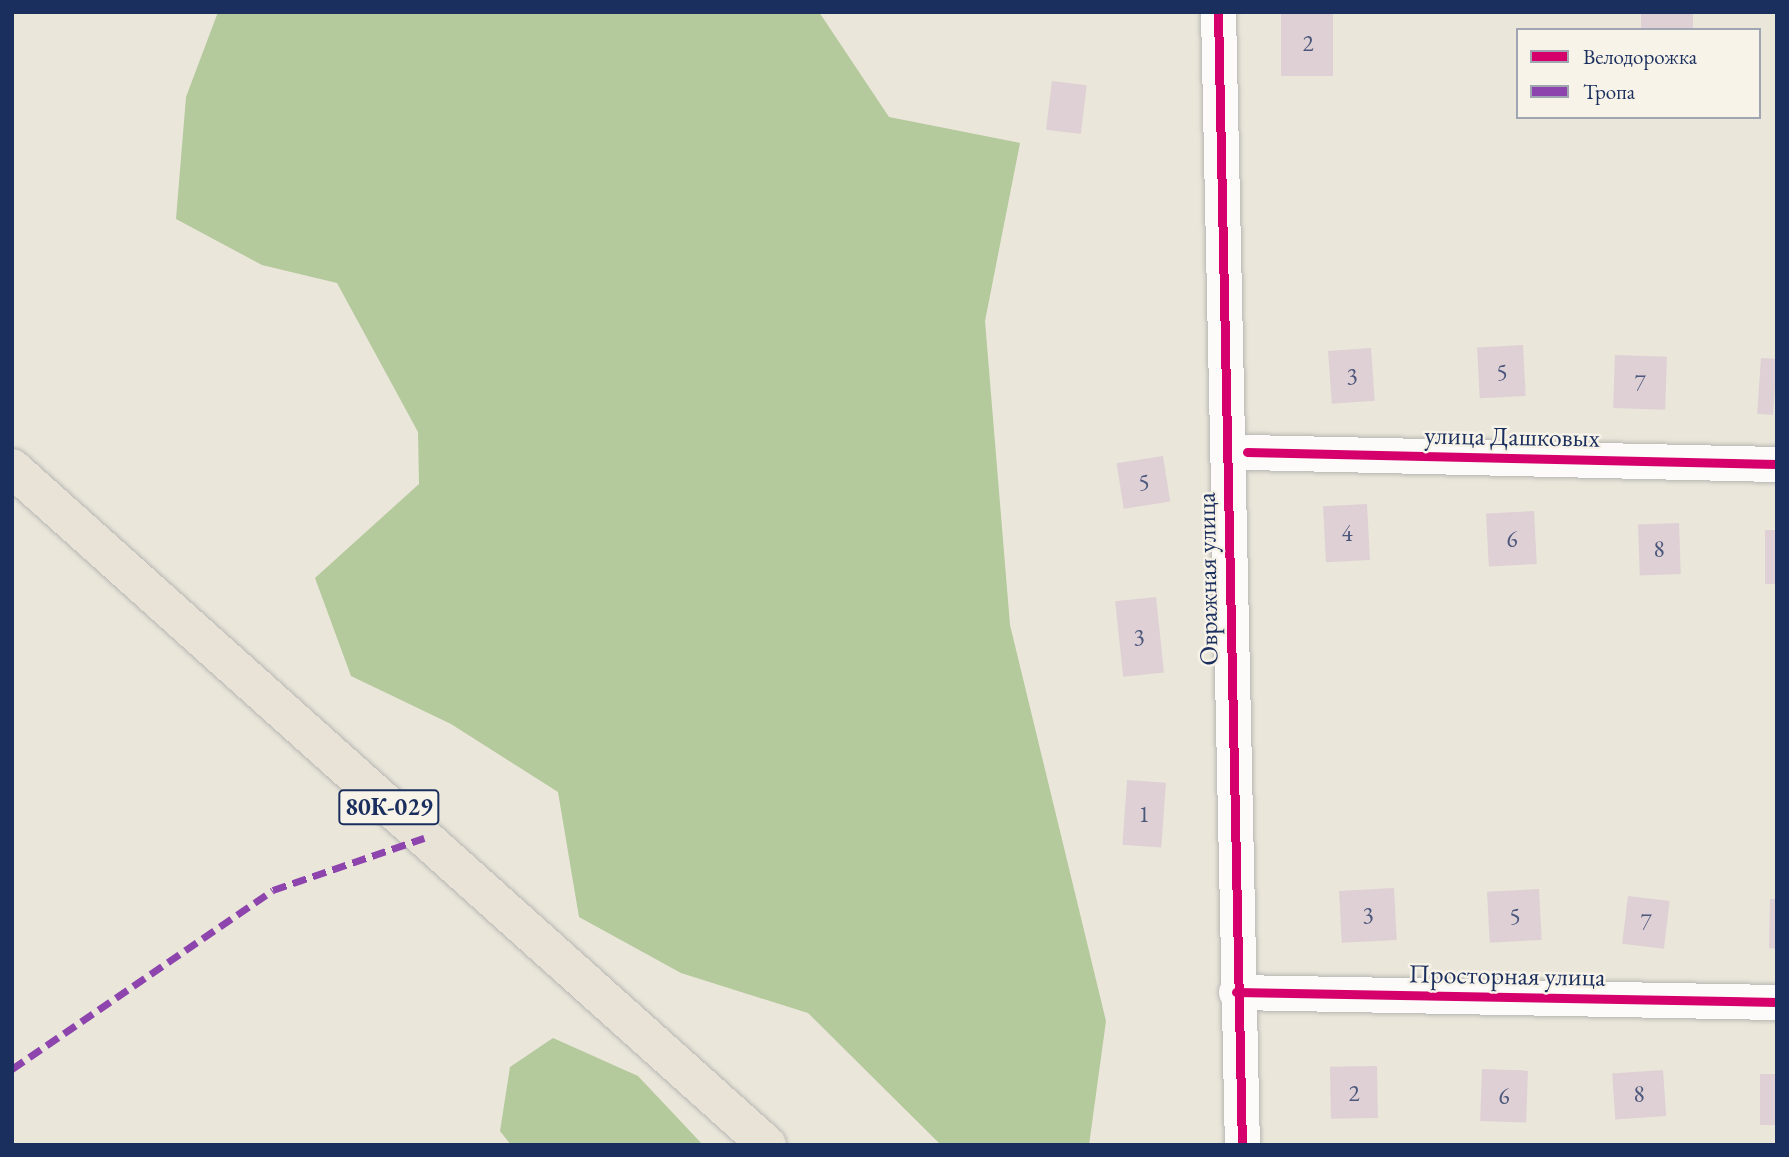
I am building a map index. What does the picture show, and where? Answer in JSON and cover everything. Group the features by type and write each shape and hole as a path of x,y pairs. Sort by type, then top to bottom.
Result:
{"main road":[{"name":"80К-029","path":"12,468 767,1145"}],"street":[{"name":"Овражная улица","path":"1218,12 1236,992 1242,1145"},
{"name":"улица Дашковых","path":"1247,452 1777,464"},
{"name":"Просторная улица","path":"1236,992 1777,1002"}],"green space":[{"path":"218,12 819,12 889,117 1020,143 985,321 1010,625 1106,1021 1089,1145 941,1145 808,1013 681,973 579,917 558,792 451,724 351,676 315,578 419,484 418,432 337,283 262,265 176,219 186,97"},
{"path":"553,1038 638,1076 703,1145 511,1145 500,1131 510,1067"}],"building":[{"path":"1281,12 1333,12 1333,76 1281,76"},
{"path":"1641,12 1693,12 1693,28 1641,28"},
{"path":"1052,81 1087,85 1081,134 1046,130"},
{"path":"1523,345 1526,396 1480,398 1477,347"},
{"path":"1371,348 1375,401 1332,404 1328,351"},
{"path":"1615,355 1667,357 1665,410 1613,408"},
{"path":"1761,358 1777,359 1773,415 1757,414"},
{"path":"1163,456 1170,501 1124,509 1117,463"},
{"path":"1367,504 1370,560 1326,562 1323,506"},
{"path":"1534,511 1537,564 1489,566 1486,514"},
{"path":"1679,523 1681,574 1640,575 1638,524"},
{"path":"1765,530 1777,530 1777,584 1765,584"},
{"path":"1156,597 1164,673 1123,677 1115,601"},
{"path":"1127,780 1166,783 1161,848 1122,845"},
{"path":"1394,888 1397,940 1342,943 1339,891"},
{"path":"1539,889 1542,940 1490,943 1487,892"},
{"path":"1628,896 1670,901 1664,949 1622,944"},
{"path":"1770,899 1777,899 1777,949 1769,948"},
{"path":"1377,1066 1378,1118 1331,1119 1330,1067"},
{"path":"1482,1069 1528,1071 1526,1123 1480,1121"},
{"path":"1663,1070 1666,1116 1615,1119 1612,1074"},
{"path":"1760,1074 1777,1074 1777,1125 1760,1125"}],"marked path":[{"path":"12,1069 273,890 424,838"}],"cycle path":[{"path":"1218,12 1242,1145"},
{"path":"1247,452 1777,464"},
{"path":"1236,992 1777,1002"}]}
